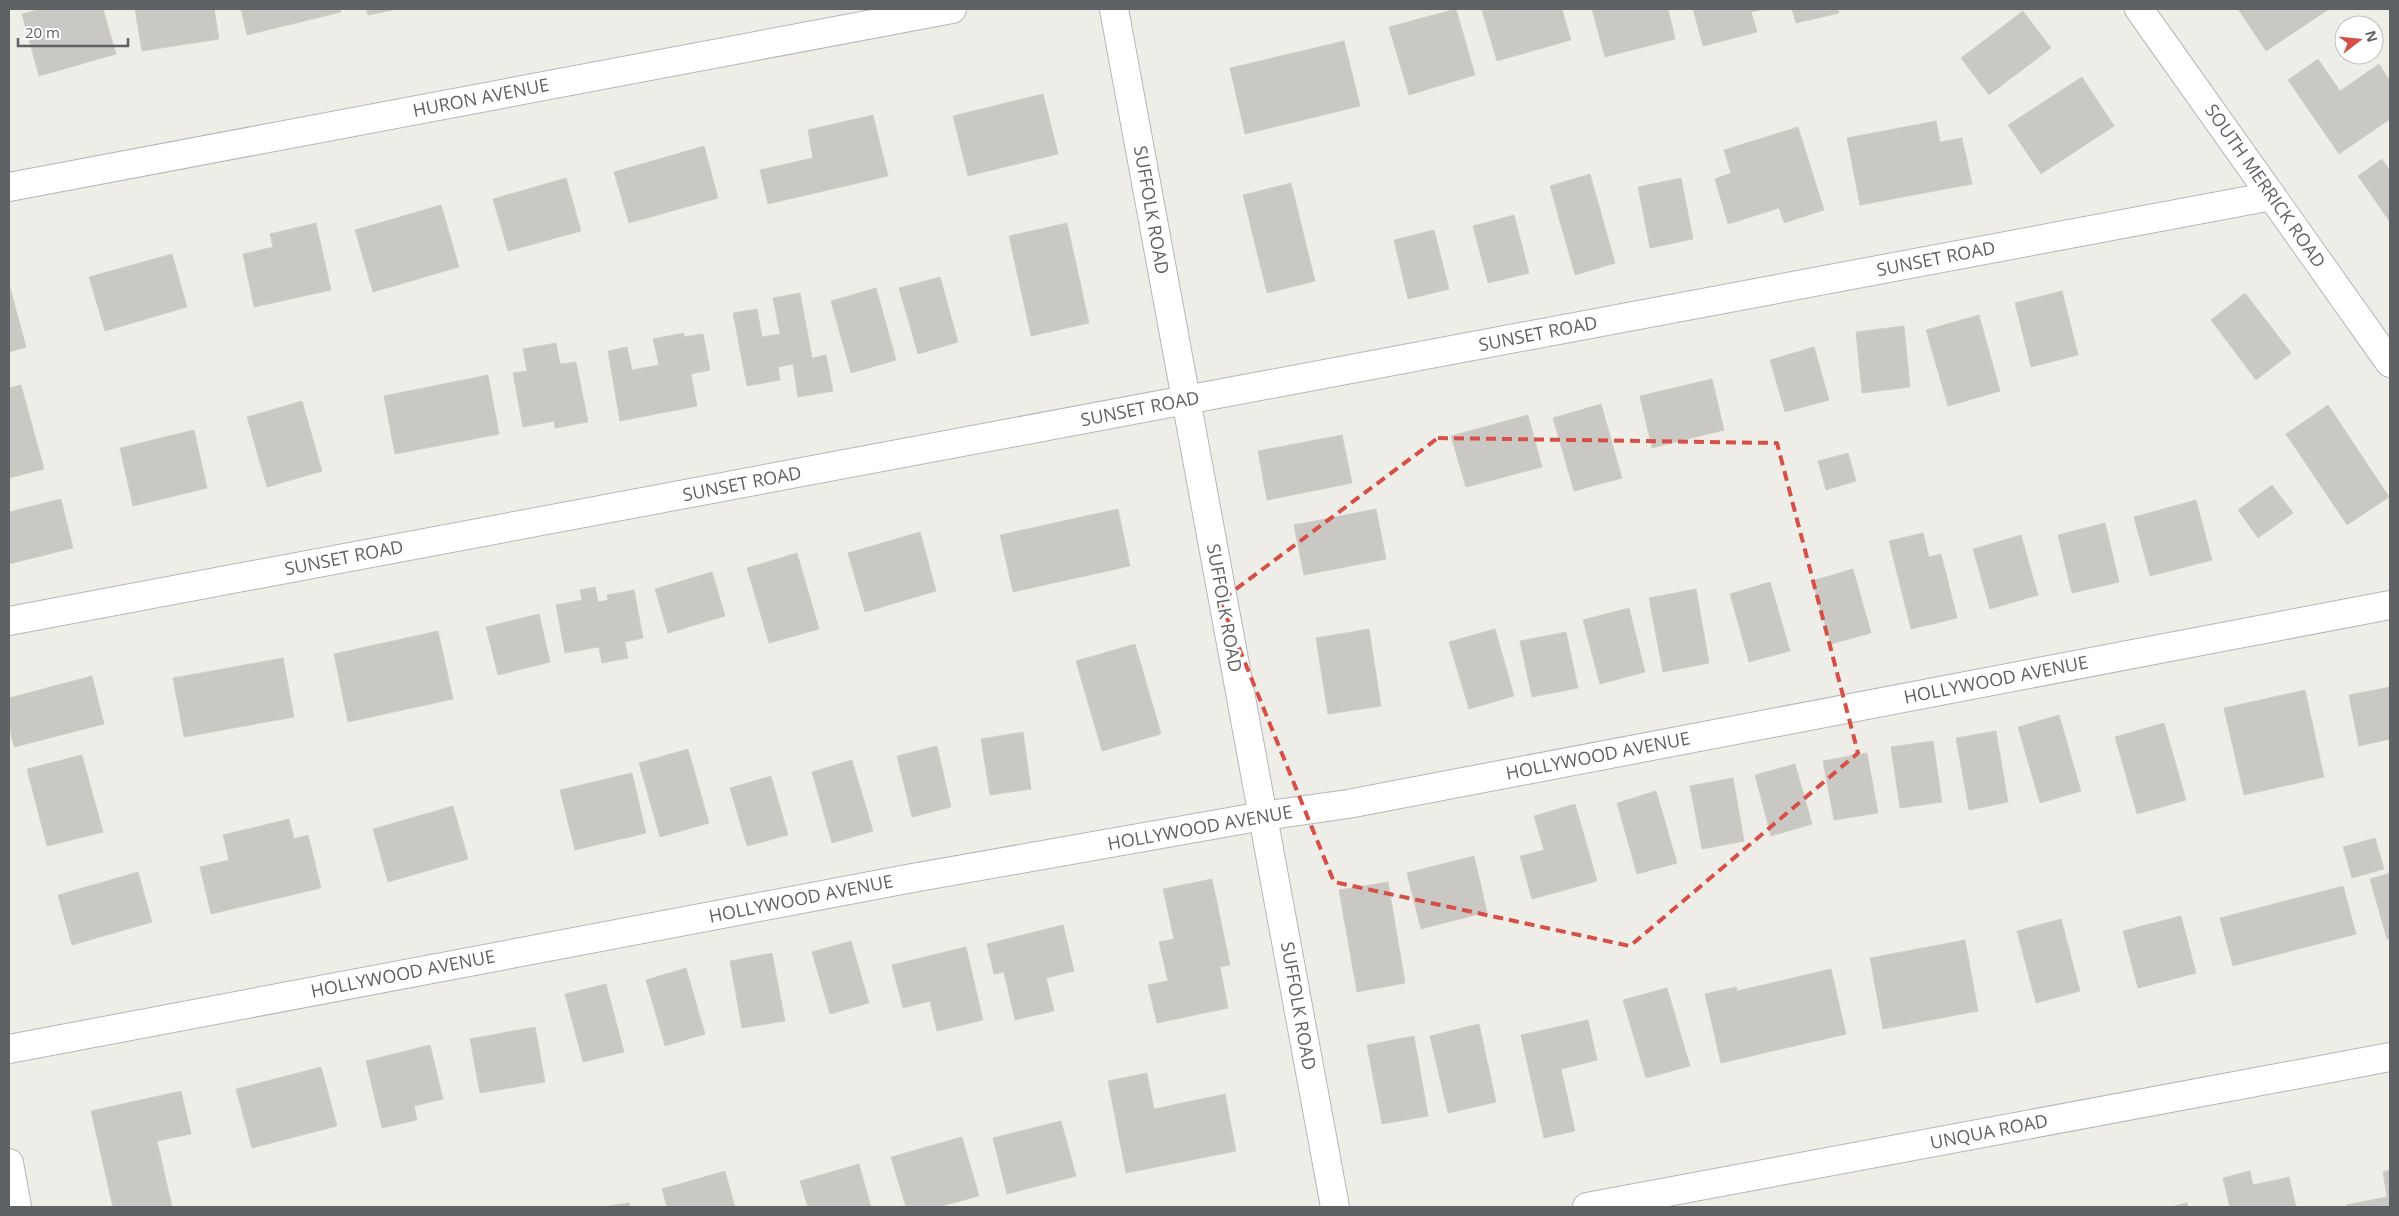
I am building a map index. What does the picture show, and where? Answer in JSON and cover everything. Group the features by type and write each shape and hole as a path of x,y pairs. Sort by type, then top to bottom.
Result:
{"street":[{"name":"HURON AVENUE","path":"9,187 952,9"},
{"name":"SUFFOLK ROAD","path":"1114,9 1335,1207"},
{"name":"SOUTH MERRICK ROAD","path":"2139,9 2390,363"},
{"name":"SUNSET ROAD","path":"9,622 2272,196"},
{"name":"HOLLYWOOD AVENUE","path":"9,1049 897,880 1263,816 1368,800 2390,605"},
{"name":"UNQUA ROAD","path":"1587,1207 2390,1057"},
{"path":"9,1163 17,1207"}],"highlighted area":[{"path":"1438,438 1777,443 1858,753 1630,946 1334,882 1220,601"}],"building":[{"path":"41,9 103,9 116,54 39,76 22,14"},
{"path":"135,9 214,9 219,39 142,51"},
{"path":"241,9 340,9 341,12 247,35"},
{"path":"366,9 398,9 368,15"},
{"path":"1456,9 1475,75 1409,95 1389,27"},
{"path":"1562,9 1571,40 1497,61 1482,10"},
{"path":"1592,9 1668,9 1675,39 1605,57"},
{"path":"1693,9 1766,9 1751,12 1757,32 1703,46"},
{"path":"1792,9 1838,9 1839,13 1796,23"},
{"path":"2238,9 2329,9 2266,51"},
{"path":"2023,11 2051,48 1989,95 1961,58"},
{"path":"1344,41 1360,106 1245,134 1230,68"},
{"path":"2318,59 2340,91 2380,65 2390,81 2390,119 2339,154 2288,80"},
{"path":"2082,77 2114,126 2041,174 2008,125"},
{"path":"1043,94 1058,154 968,176 953,116"},
{"path":"873,115 888,176 768,204 760,170 813,158 808,130"},
{"path":"1936,121 1940,142 1962,138 1972,184 1860,205 1847,138"},
{"path":"1798,127 1824,210 1784,223 1779,208 1728,224 1715,179 1731,173 1724,150"},
{"path":"704,146 718,198 629,223 614,172"},
{"path":"2382,159 2390,171 2390,222 2358,176"},
{"path":"1590,174 1615,263 1575,275 1550,186"},
{"path":"566,178 581,231 508,251 493,199"},
{"path":"1681,178 1693,239 1650,248 1638,187"},
{"path":"1291,183 1315,281 1267,293 1243,195"},
{"path":"441,205 459,267 373,292 355,230"},
{"path":"1514,215 1529,273 1488,283 1473,226"},
{"path":"316,223 331,290 254,307 243,254 273,247 270,234"},
{"path":"1067,223 1089,323 1031,336 1009,236"},
{"path":"1434,230 1449,289 1408,299 1394,240"},
{"path":"172,254 187,307 105,331 89,277"},
{"path":"940,277 958,342 918,354 899,288"},
{"path":"9,284 26,347 9,352"},
{"path":"876,288 896,360 851,373 831,301"},
{"path":"2062,291 2078,355 2031,367 2015,303"},
{"path":"800,293 812,358 826,355 833,391 798,397 793,364 778,367 780,380 747,386 733,313 757,309 762,337 780,334 773,298"},
{"path":"2245,293 2291,353 2256,380 2211,320"},
{"path":"1979,315 2000,391 1948,406 1926,330"},
{"path":"1904,326 1910,387 1862,393 1856,332"},
{"path":"684,333 684,337 703,334 710,370 691,374 697,406 620,421 608,351 627,347 632,370 659,365 653,339"},
{"path":"556,343 560,364 576,362 588,422 555,428 554,421 523,427 513,373 527,371 523,349"},
{"path":"1814,347 1829,400 1785,412 1770,360"},
{"path":"488,375 499,434 395,454 384,396"},
{"path":"1712,379 1724,430 1652,448 1640,396"},
{"path":"21,385 44,469 9,478 9,388"},
{"path":"302,401 322,471 267,487 247,417"},
{"path":"1601,404 1622,478 1574,491 1553,418"},
{"path":"2328,405 2389,497 2347,525 2286,434"},
{"path":"1528,415 1542,467 1466,487 1451,436"},
{"path":"194,430 207,488 133,506 120,448"},
{"path":"1342,435 1352,483 1267,500 1258,451"},
{"path":"1848,453 1856,481 1826,490 1818,461"},
{"path":"2272,485 2293,513 2258,538 2238,510"},
{"path":"61,499 73,548 9,564 9,512"},
{"path":"2196,500 2212,560 2150,576 2134,517"},
{"path":"1118,509 1130,566 1013,592 1000,535"},
{"path":"1376,509 1386,559 1304,575 1294,525"},
{"path":"2105,523 2119,582 2072,593 2058,535"},
{"path":"920,532 936,591 865,612 848,553"},
{"path":"1923,533 1929,557 1941,554 1957,618 1911,629 1889,541"},
{"path":"2021,535 2038,595 1990,609 1973,549"},
{"path":"797,553 819,629 769,643 747,568"},
{"path":"1853,569 1871,633 1831,644 1812,581"},
{"path":"712,572 725,616 668,633 655,589"},
{"path":"1770,582 1790,651 1749,662 1730,594"},
{"path":"595,587 598,602 608,600 607,595 634,590 643,638 625,642 628,658 602,663 599,647 565,653 556,605 582,600 580,590"},
{"path":"1696,589 1709,663 1663,672 1649,598"},
{"path":"1629,608 1645,672 1600,684 1583,620"},
{"path":"539,614 550,662 498,675 486,627"},
{"path":"1369,629 1381,706 1328,714 1316,638"},
{"path":"1495,629 1514,696 1469,709 1449,642"},
{"path":"438,631 453,699 348,722 334,654"},
{"path":"1566,632 1578,688 1532,697 1520,641"},
{"path":"1135,644 1161,734 1102,751 1076,661"},
{"path":"283,658 294,717 184,737 173,678"},
{"path":"92,676 104,724 14,747 9,726 9,698"},
{"path":"2390,687 2390,739 2359,746 2349,695"},
{"path":"2305,690 2324,777 2244,795 2224,708"},
{"path":"2059,715 2081,791 2040,803 2018,727"},
{"path":"2164,723 2186,800 2137,814 2115,737"},
{"path":"1996,731 2008,802 1969,810 1956,738"},
{"path":"1023,732 1031,789 990,795 981,739"},
{"path":"1933,741 1942,802 1900,808 1891,747"},
{"path":"937,746 951,807 912,817 897,756"},
{"path":"688,749 709,823 660,837 639,763"},
{"path":"1867,753 1878,813 1834,820 1823,761"},
{"path":"82,755 103,832 47,846 27,769"},
{"path":"852,760 873,831 832,843 812,772"},
{"path":"1795,764 1812,824 1771,836 1755,775"},
{"path":"632,773 646,833 575,850 560,790"},
{"path":"771,776 788,835 747,846 730,788"},
{"path":"1733,778 1744,841 1702,849 1690,786"},
{"path":"1656,791 1677,863 1637,874 1617,803"},
{"path":"1575,804 1597,881 1532,899 1520,856 1544,850 1534,816"},
{"path":"453,806 468,859 388,882 373,829"},
{"path":"289,819 294,839 308,835 321,888 211,914 200,867 229,860 223,835"},
{"path":"2375,838 2384,869 2352,878 2343,847"},
{"path":"1474,856 1487,912 1421,929 1407,873"},
{"path":"138,872 152,922 72,945 58,895"},
{"path":"2390,873 2390,938 2387,939 2370,879"},
{"path":"1212,879 1230,965 1220,967 1228,1008 1157,1023 1148,985 1168,981 1159,942 1174,939 1163,889"},
{"path":"1388,882 1405,983 1357,992 1339,890"},
{"path":"2343,886 2356,934 2233,966 2220,918"},
{"path":"2181,916 2196,973 2138,988 2123,931"},
{"path":"2061,919 2080,991 2036,1003 2017,931"},
{"path":"1063,925 1074,971 1046,978 1054,1011 1015,1020 1004,972 994,974 987,944"},
{"path":"1965,940 1978,1011 1883,1029 1870,958"},
{"path":"851,941 869,1003 830,1014 812,952"},
{"path":"966,947 983,1020 937,1031 930,1001 903,1008 892,965"},
{"path":"772,953 785,1021 742,1028 730,961"},
{"path":"686,968 705,1034 665,1046 646,980"},
{"path":"1831,969 1846,1034 1721,1063 1705,994 1736,987 1737,991"},
{"path":"606,984 624,1052 583,1062 565,994"},
{"path":"1667,988 1690,1066 1646,1078 1623,1000"},
{"path":"1588,1020 1597,1060 1561,1069 1575,1131 1544,1138 1521,1035"},
{"path":"1479,1024 1496,1102 1448,1113 1430,1036"},
{"path":"535,1027 545,1082 480,1093 470,1039"},
{"path":"1414,1036 1428,1116 1382,1124 1367,1045"},
{"path":"430,1045 443,1099 414,1106 417,1120 382,1128 366,1061"},
{"path":"321,1067 337,1126 252,1148 236,1089"},
{"path":"1147,1073 1154,1109 1225,1094 1236,1151 1126,1173 1108,1081"},
{"path":"181,1091 191,1134 157,1141 172,1207 113,1207 91,1111"},
{"path":"1061,1121 1076,1176 1007,1194 993,1138"},
{"path":"962,1137 979,1196 938,1207 906,1207 891,1157"},
{"path":"859,1164 871,1207 808,1207 800,1181"},
{"path":"2390,1170 2390,1207 2346,1207 2346,1205 2387,1197 2383,1172"},
{"path":"725,1171 735,1207 667,1207 662,1189"},
{"path":"2250,1171 2253,1185 2289,1177 2296,1207 2230,1207 2223,1178"},
{"path":"629,1203 630,1207 602,1207"},
{"path":"2187,1203 2188,1207 2171,1207"}]}
